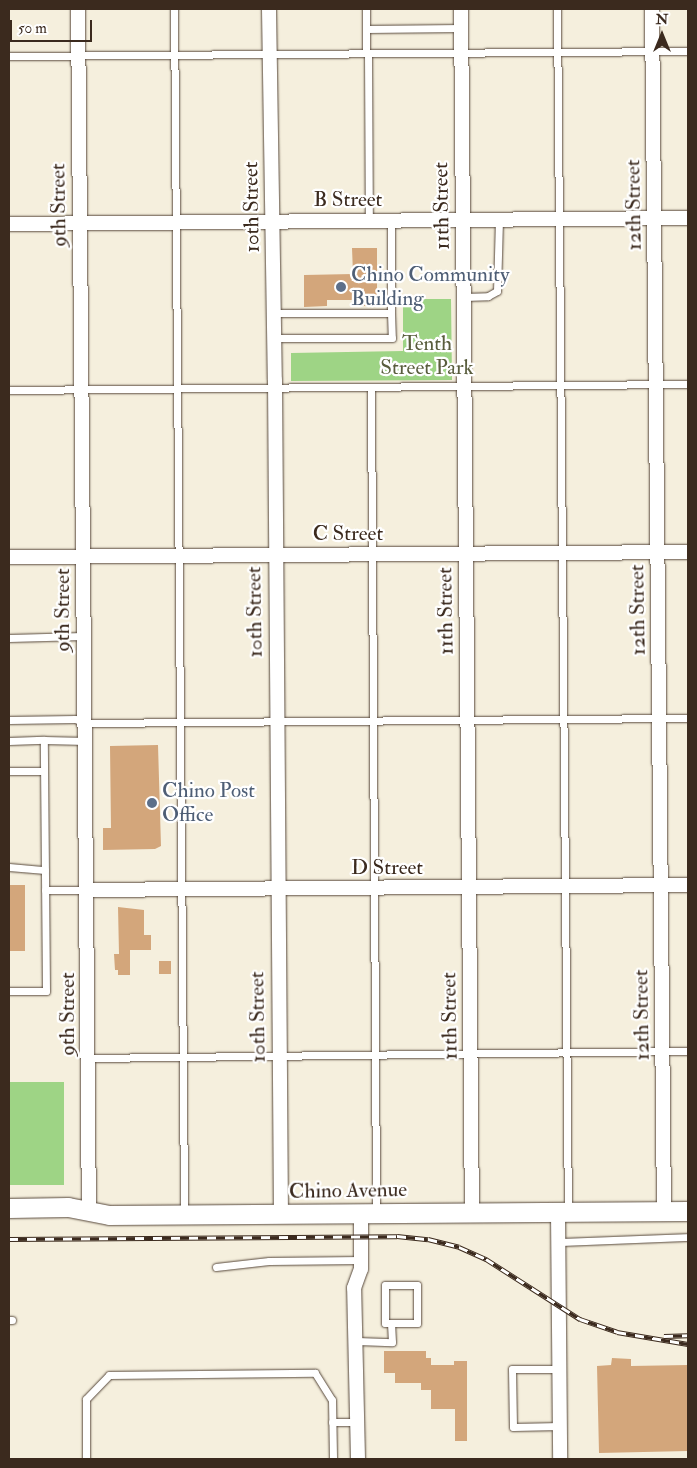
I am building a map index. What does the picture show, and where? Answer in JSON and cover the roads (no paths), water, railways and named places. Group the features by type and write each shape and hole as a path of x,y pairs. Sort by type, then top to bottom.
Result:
{"main road":[{"name":"Chino Avenue","path":"9,1208 68,1207 109,1215 688,1211"}],"street":[{"name":"9th Street","path":"78,9 89,1210"},
{"name":"10th Street","path":"269,9 274,313 274,555 281,1214"},
{"name":"11th Street","path":"461,9 472,1212"},
{"name":"12th Street","path":"652,9 664,1211"},
{"name":"B Street","path":"9,224 369,221 462,218 688,218"},
{"name":"C Street","path":"9,557 688,552"},
{"name":"D Street","path":"87,890 688,885"},
{"path":"560,1459 558,1242 563,1212"},
{"path":"358,1459 358,1341 354,1288 361,1260 368,1214"}],"lane":[{"path":"174,9 181,1056 184,1215"},
{"path":"366,9 369,221"},
{"path":"557,9 563,886 567,1053 563,1212"},
{"path":"366,29 461,28"},
{"path":"9,56 688,50"},
{"path":"464,297 488,296 497,291 499,218"},
{"path":"274,338 392,338 391,220"},
{"path":"274,313 391,313"},
{"path":"9,390 688,384"},
{"path":"368,1214 375,1054 372,888 374,721 371,387"},
{"path":"9,638 83,636"},
{"path":"9,720 75,719 86,724 688,718"},
{"path":"9,991 46,991 44,740"},
{"path":"9,741 86,741"},
{"path":"9,772 44,772"},
{"path":"9,867 45,870"},
{"path":"45,890 87,890"},
{"path":"88,1058 471,1052 688,1051"},
{"path":"558,1242 688,1237"},
{"path":"216,1267 269,1261 361,1260"},
{"path":"385,1285 417,1285 417,1323 392,1323 385,1323 385,1285"},
{"path":"358,1341 392,1342 392,1323"},
{"path":"560,1369 512,1369 513,1427 560,1426"},
{"path":"86,1459 86,1399 109,1375 315,1372 332,1400 333,1459"},
{"path":"332,1422 358,1422"}],"railway":[{"path":"9,1239 397,1236 428,1239 459,1247 486,1259 580,1319 617,1332 688,1344"},
{"path":"664,1336 688,1335"}],"place":[{"name":"Chino Community Building","path":"341,287"},
{"name":"Chino Post Office","path":"152,803"}],"park label":[{"name":"Tenth Street Park","path":"427,356"}]}
